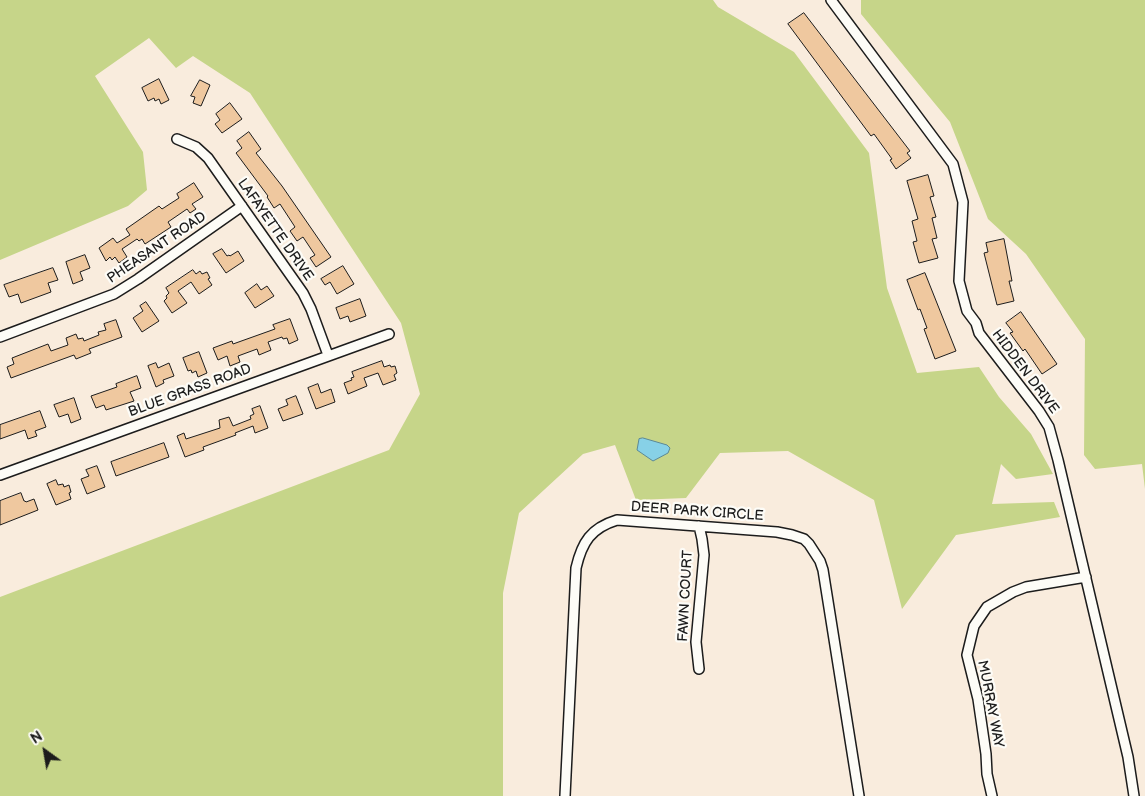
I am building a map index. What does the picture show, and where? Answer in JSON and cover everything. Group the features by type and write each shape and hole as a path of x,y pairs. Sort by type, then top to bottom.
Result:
{"street":[{"name":"HIDDEN DRIVE","path":"831,0 954,164 963,202 959,281 967,310 976,323 979,333 1031,398 1049,427 1128,757 1134,796"},
{"name":"LAFAYETTE DRIVE","path":"176,139 188,143 203,152 242,206 303,293 328,355"},
{"name":"PHEASANT ROAD","path":"0,337 114,294 242,206"},
{"name":"BLUE GRASS ROAD","path":"0,475 389,334"},
{"name":"DEER PARK CIRCLE","path":"565,796 576,568 580,551 590,536 598,528 617,520 778,532 804,539 820,561 823,570 858,796"},
{"name":"FAWN COURT","path":"699,526 704,555 696,642 699,669"},
{"name":"MURRAY WAY","path":"992,796 987,774 978,699 967,655 974,626 987,607 1013,592 1026,587 1086,577"}],"green space":[{"path":"0,0 713,0 718,7 794,52 869,153 887,288 917,373 979,367 999,397 1031,434 1053,474 1016,479 1001,464 992,504 1054,502 1060,517 956,535 902,609 874,500 788,451 720,453 686,498 636,500 615,445 583,454 519,513 503,593 503,796 0,796 0,597 389,450 420,394 401,323 250,93 193,56 176,68 149,38 95,76 143,152 147,190 128,206 0,260"},
{"path":"861,0 1145,0 1145,489 1142,464 1095,469 1084,455 1085,339 1026,254 988,219 950,122 861,14"}],"water":[{"path":"643,438 667,445 670,448 668,453 653,461 637,450 639,439"}],"building":[{"path":"804,13 910,151 907,153 911,158 896,169 890,160 892,159 874,134 871,136 788,24"},
{"path":"159,79 169,100 161,104 159,99 155,101 154,98 148,101 142,88"},
{"path":"200,80 210,85 201,106 193,103 195,97 191,96"},
{"path":"230,103 242,119 222,133 215,124 220,120 216,114"},
{"path":"249,132 261,149 256,153 282,186 331,257 316,267 310,258 315,255 303,237 297,241 290,231 295,227 280,204 274,208 268,196 236,153 242,148 237,141"},
{"path":"928,175 934,196 930,197 936,217 932,218 937,238 932,239 938,258 919,263 913,242 917,241 912,221 918,219 907,181"},
{"path":"194,183 203,197 192,204 196,209 190,213 187,209 168,222 171,227 145,244 142,239 139,241 137,239 122,249 127,257 119,263 115,257 112,260 110,257 106,261 99,248 113,238 117,243 130,235 126,229 159,206 162,209 179,198 177,194"},
{"path":"1004,239 1012,281 1009,281 1014,301 997,305 984,253 988,252 986,243"},
{"path":"222,249 227,256 238,251 244,261 226,273 213,254"},
{"path":"85,255 90,268 80,272 83,280 73,284 66,262"},
{"path":"343,266 354,284 337,294 330,282 325,285 321,279"},
{"path":"53,268 58,280 48,283 51,292 21,303 18,294 9,297 4,285"},
{"path":"193,270 196,274 200,271 202,274 207,272 210,278 208,279 212,285 199,294 191,282 178,291 187,303 172,313 164,301 169,293 166,288"},
{"path":"925,273 956,351 935,359 924,329 927,328 907,280"},
{"path":"257,284 261,290 267,286 274,296 255,308 245,293"},
{"path":"360,299 366,316 350,322 348,316 340,319 336,308"},
{"path":"146,302 159,321 142,332 133,318 143,311 140,306"},
{"path":"1021,312 1057,364 1042,374 1025,349 1023,351 1010,333 1013,332 1006,323"},
{"path":"290,319 298,340 289,344 287,338 283,339 282,337 268,342 271,350 259,355 257,349 238,356 240,362 230,366 227,356 218,360 213,348 232,341 233,344 275,329 273,325"},
{"path":"116,320 122,337 89,349 91,353 76,359 74,355 11,378 7,367 14,364 12,358 48,344 51,351 68,345 66,338 76,334 78,339 83,338 84,341 99,335 98,332 106,330 104,324"},
{"path":"199,352 207,373 198,377 196,371 192,373 191,370 188,371 183,358"},
{"path":"382,361 384,367 395,366 397,373 394,375 396,380 383,385 378,373 364,378 367,386 348,394 344,383 352,380 351,378 354,377 352,372"},
{"path":"156,363 158,368 169,363 174,376 163,380 164,383 156,387 148,366"},
{"path":"137,376 141,388 130,392 134,401 106,410 104,405 96,408 91,396 117,387 116,384"},
{"path":"318,384 321,393 331,389 335,402 316,409 308,388"},
{"path":"296,396 303,414 283,421 278,409 288,405 286,400"},
{"path":"74,398 81,419 71,423 68,414 59,417 54,405"},
{"path":"260,406 268,428 255,433 253,426 235,433 236,435 203,447 204,450 185,457 177,436 184,433 186,439 220,428 219,420 229,417 233,426 251,419 250,416 254,414 252,409"},
{"path":"40,411 46,427 35,431 37,436 28,439 25,430 0,439 0,425"},
{"path":"164,443 169,457 116,476 111,462"},
{"path":"97,466 105,487 87,494 81,479 89,476 86,470"},
{"path":"56,480 58,485 63,484 64,487 69,485 71,499 56,505 47,484"},
{"path":"21,493 26,502 34,499 38,510 0,525 0,501"}]}
